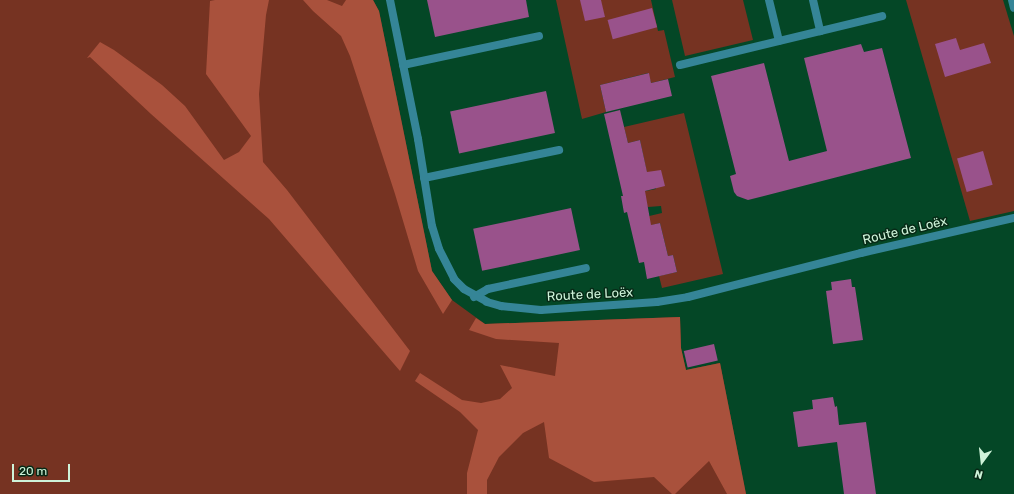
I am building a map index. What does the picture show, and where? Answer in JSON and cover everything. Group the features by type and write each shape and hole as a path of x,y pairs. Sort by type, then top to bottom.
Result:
{"street":[{"name":"Route de Loëx","path":"390,0 432,226 439,249 454,279 464,290 474,297 501,306 541,310 657,302 688,297 861,253 1014,218"},
{"path":"769,0 779,41"},
{"path":"813,0 820,31"},
{"path":"1012,0 1014,8"},
{"path":"680,65 882,16"},
{"path":"403,65 538,36"},
{"path":"424,178 559,150"},
{"path":"474,297 488,289 586,268"}],"shaded area":[{"path":"0,0 373,0 379,11 432,271 452,300 485,324 680,317 681,348 686,370 720,363 746,494 0,494"},
{"path":"269,0 266,15 259,94 263,162 287,190 410,351 400,371 269,219 151,114 90,57 87,58 100,42 114,50 162,85 185,106 224,160 239,152 251,136 206,74 210,1"},
{"path":"303,0 327,0 342,6 346,0 373,0 379,11 432,271 452,300 443,314 418,271 395,194 350,56 341,36"},
{"path":"556,0 651,0 658,31 664,30 675,77 651,83 648,73 600,85 606,112 582,119"},
{"path":"672,0 743,0 753,40 685,56"},
{"path":"906,0 1003,0 1014,36 1014,211 970,221"},
{"path":"684,113 723,274 662,288 659,276 677,272 673,255 668,256 660,223 648,226 645,217 662,213 661,206 648,207 636,193 656,189 653,172 647,173 640,140 628,143 624,127"},
{"path":"680,317 681,348 686,370 720,363 746,494 727,494 709,461 675,494 672,494 654,477 594,482 549,458 544,422 523,433 499,457 487,480 487,494 467,494 467,473 478,430 460,412 415,381 420,373 462,400 481,403 500,399 512,388 500,365 555,376 559,343 496,339 469,330 476,318 485,324"}],"building":[{"path":"427,0 526,0 529,17 435,37"},
{"path":"580,0 601,0 605,17 585,21"},
{"path":"652,8 657,27 613,39 608,20"},
{"path":"956,38 960,50 984,43 991,63 945,77 935,44"},
{"path":"861,44 864,52 882,48 911,158 748,200 737,196 734,192 730,176 736,174 711,76 764,63 789,161 827,151 804,58"},
{"path":"649,73 651,83 668,79 672,96 606,112 600,85"},
{"path":"546,91 555,133 459,153 450,111"},
{"path":"620,110 628,143 640,140 647,172 661,170 665,186 645,191 651,225 660,223 668,256 673,255 677,272 647,279 644,262 639,263 627,212 624,213 621,196 623,196 604,114"},
{"path":"983,151 993,185 967,192 957,158"},
{"path":"571,208 580,250 482,271 473,229"},
{"path":"851,279 852,287 855,287 863,340 833,344 826,291 832,290 831,282"},
{"path":"714,344 718,361 688,368 684,351"},
{"path":"833,397 835,407 837,406 839,425 866,422 876,494 844,494 837,442 798,447 793,412 813,409 812,400"}]}
